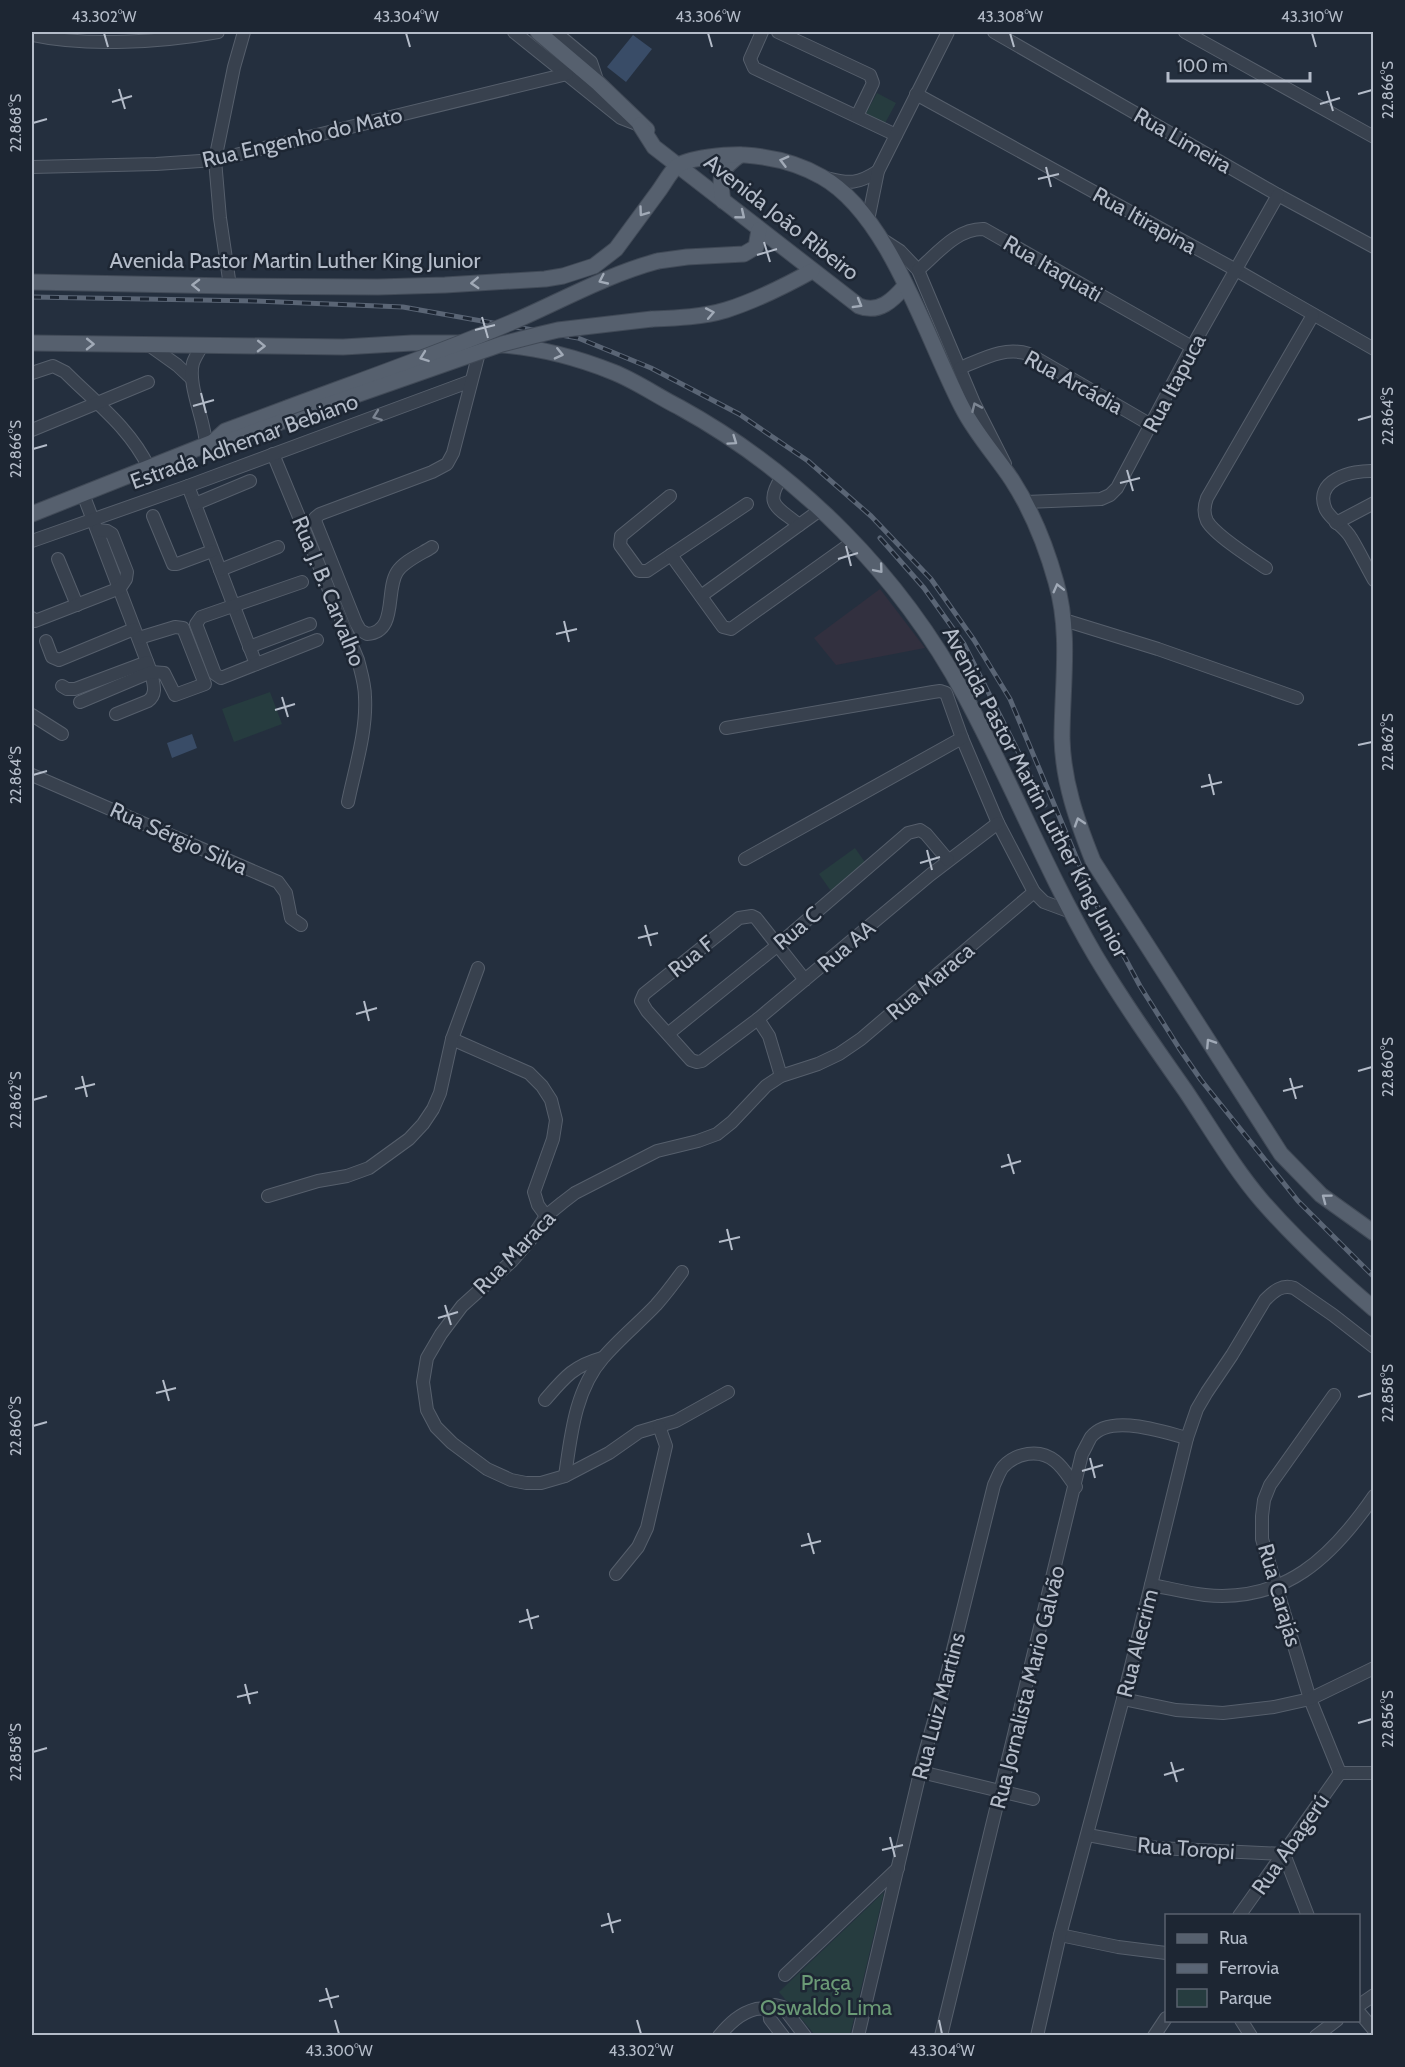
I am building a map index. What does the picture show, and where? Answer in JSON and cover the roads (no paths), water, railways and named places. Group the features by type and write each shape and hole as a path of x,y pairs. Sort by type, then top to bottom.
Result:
{"main road":[{"name":"Avenida João Ribeiro","path":"538,32 571,67 598,83 640,125 675,151 704,158"},
{"name":"Avenida João Ribeiro","path":"640,125 654,147 859,306 867,309 884,305 905,286"},
{"name":"Avenida Pastor Martin Luther King Junior","path":"32,282 378,287 545,279 576,273 594,266 616,249 678,165 704,158 740,155 778,159 798,165 824,178 852,201 881,238 963,409 1026,502 1042,539 1057,583 1064,620 1066,656 1062,740 1064,768 1077,819 1093,861 1281,1154 1321,1196 1374,1233"},
{"path":"723,201 720,183 722,172 740,155"},
{"name":"Estrada Adhemar Bebiano","path":"32,514 209,443 225,431 510,323 627,269 657,261 687,257 744,254 756,247 759,230"},
{"name":"Estrada Adhemar Bebiano","path":"209,443 229,441 525,338 558,330 691,316 725,310 783,287 812,271"},
{"name":"Avenida Pastor Martin Luther King Junior","path":"32,343 344,347 436,342 527,347 567,356 616,373 716,429 782,477 820,510 875,564 903,598 926,630 963,692 1071,912 1126,1007 1261,1199 1293,1235 1374,1309"}],"street":[{"path":"32,35 129,41 177,38 218,32"},
{"path":"230,286 221,228 215,160 234,67 244,32"},
{"name":"Avenida João Ribeiro","path":"513,32 571,67 621,118 640,125"},
{"path":"555,32 591,62 598,83"},
{"path":"762,32 750,59 752,66 896,135"},
{"path":"778,32 870,75 873,83 857,116"},
{"path":"868,220 878,171 948,32"},
{"name":"Rua Limeira","path":"994,32 1278,195 1374,247"},
{"path":"1185,32 1374,137"},
{"name":"Rua Engenho do Mato","path":"32,167 215,160 571,67"},
{"name":"Rua Itirapina","path":"916,94 1374,348"},
{"path":"824,178 854,183 878,171"},
{"name":"Rua Itapuca","path":"1026,502 1093,500 1110,495 1117,488 1192,347 1278,195"},
{"name":"Rua Itaquati","path":"918,270 965,231 975,228 984,229 1192,347"},
{"path":"881,238 900,251 918,270 974,403 999,449 1011,478"},
{"path":"1266,568 1214,529 1207,521 1204,506 1313,315"},
{"path":"432,547 399,569 395,577 386,624 380,630 367,634 360,630 356,623 315,518 320,514 432,472 447,464 453,453 482,343"},
{"path":"149,345 192,379"},
{"path":"202,346 193,363 192,379 209,443"},
{"name":"Rua Arcádia","path":"960,368 992,355 1017,350 1029,354 1151,425"},
{"path":"32,373 49,366 58,367 135,441 149,468"},
{"name":"Estrada Adhemar Bebiano","path":"32,541 95,524 188,486 471,381"},
{"path":"32,430 148,382"},
{"name":"Rua J. B. Carvalho","path":"273,454 358,660 363,678 364,718 348,802"},
{"path":"1374,471 1352,472 1339,477 1326,488 1323,502 1336,523 1350,535 1374,580"},
{"path":"782,477 774,489 773,501 799,525"},
{"path":"195,504 250,482"},
{"path":"188,486 256,664"},
{"path":"83,494 149,667 154,692 152,699 116,714"},
{"path":"670,496 623,532 619,541 639,571 647,571 747,504"},
{"path":"1336,523 1374,503"},
{"path":"700,596 820,510"},
{"path":"153,516 173,564 212,550"},
{"path":"671,555 723,627 731,629 853,542"},
{"path":"220,570 278,547"},
{"path":"58,559 77,605"},
{"path":"302,582 201,617 196,621 215,674 221,678 317,640"},
{"path":"32,618 35,621 120,588"},
{"path":"1064,620 1158,649 1297,698"},
{"path":"249,647 310,624"},
{"path":"46,640 52,657 59,660 137,634 175,627 183,628 205,684 176,695 164,673 149,667 75,689 62,686"},
{"path":"81,702 149,667"},
{"path":"726,728 940,691 946,693 962,738 998,823 1034,892 1044,902 1071,912"},
{"path":"32,715 62,734"},
{"path":"745,859 962,738"},
{"name":"Rua Sérgio Silva","path":"32,775 278,882 286,893 291,918 301,925"},
{"name":"Rua AA","path":"669,1033 691,1060 697,1062 709,1058 948,860 998,823"},
{"name":"Rua C","path":"669,1033 778,945 908,833 920,830 926,834 948,860"},
{"name":"Rua Maraca","path":"728,1392 682,1418 639,1432 609,1453 565,1476 541,1483 526,1483 511,1480 487,1469 452,1443 436,1427 427,1410 423,1382 427,1358 441,1334 462,1306 512,1261 531,1239 546,1216 575,1193 643,1157 717,1134 732,1122 759,1092 781,1076 818,1064 839,1054 861,1039 1034,892"},
{"name":"Rua F","path":"669,1033 647,1011 641,1000 644,994 739,918 752,916 756,918 778,945"},
{"path":"778,945 805,980"},
{"path":"268,1196 318,1181 347,1176 369,1168 409,1139 433,1109 440,1093 452,1039 478,968"},
{"path":"758,1019 769,1036 781,1076"},
{"path":"452,1039 529,1073 542,1086 551,1100 556,1120 553,1139 534,1192 538,1205 546,1216"},
{"path":"565,1476 571,1433 579,1401 588,1381 602,1358 656,1305 682,1272"},
{"name":"Rua Alecrim","path":"1037,2036 1060,1935 1123,1699 1187,1438 1197,1409 1265,1300 1281,1287 1294,1288 1374,1347"},
{"path":"545,1400 570,1372 586,1362 602,1358"},
{"name":"Rua Carajás","path":"1334,1395 1280,1469 1264,1500 1262,1539 1310,1699 1340,1773"},
{"name":"Rua Jornalista Mario Galvão","path":"941,2036 1076,1488 1082,1454 1092,1436 1102,1429 1118,1425 1142,1426 1187,1438"},
{"path":"616,1574 638,1547 647,1528 665,1455 665,1439 659,1426"},
{"name":"Rua Luiz Martins","path":"858,2036 921,1772 994,1485 1001,1469 1011,1460 1024,1454 1040,1453 1053,1459 1076,1488"},
{"path":"1151,1585 1204,1595 1229,1596 1276,1587 1297,1576 1332,1549 1374,1496"},
{"path":"1123,1699 1176,1710 1223,1713 1274,1707 1310,1699 1374,1668"},
{"path":"921,1772 1033,1798"},
{"path":"1340,1773 1374,1773"},
{"name":"Rua Abagerú","path":"1240,1914 1340,1773"},
{"name":"Rua Toropi","path":"1088,1835 1157,1848 1284,1854"},
{"path":"1284,1854 1307,1914"},
{"path":"785,1975 899,1867"},
{"path":"1060,1935 1118,1947 1165,1953"},
{"path":"1360,2005 1374,1995"},
{"path":"719,2036 735,2018 753,2010 775,2005 783,2007 806,2036"},
{"path":"769,2008 770,2019 783,2036"},
{"path":"1360,2012 1374,2030"},
{"path":"1154,2036 1165,2021"},
{"path":"1242,2022 1251,2036"},
{"path":"1316,2036 1334,2022"}],"water":[{"path":"633,35 652,49 626,82 607,67"},
{"path":"192,734 197,748 172,758 167,743"}],"railway":[{"path":"32,297 255,301 403,307 578,338 651,368 739,414 808,461 871,516 931,579 974,640 1010,699 1095,902 1140,986 1201,1080 1298,1201 1374,1277"},
{"path":"880,538 924,588 964,644 1045,805"}],"park label":[{"name":"Praça Oswaldo Lima","path":"826,1994"}]}
